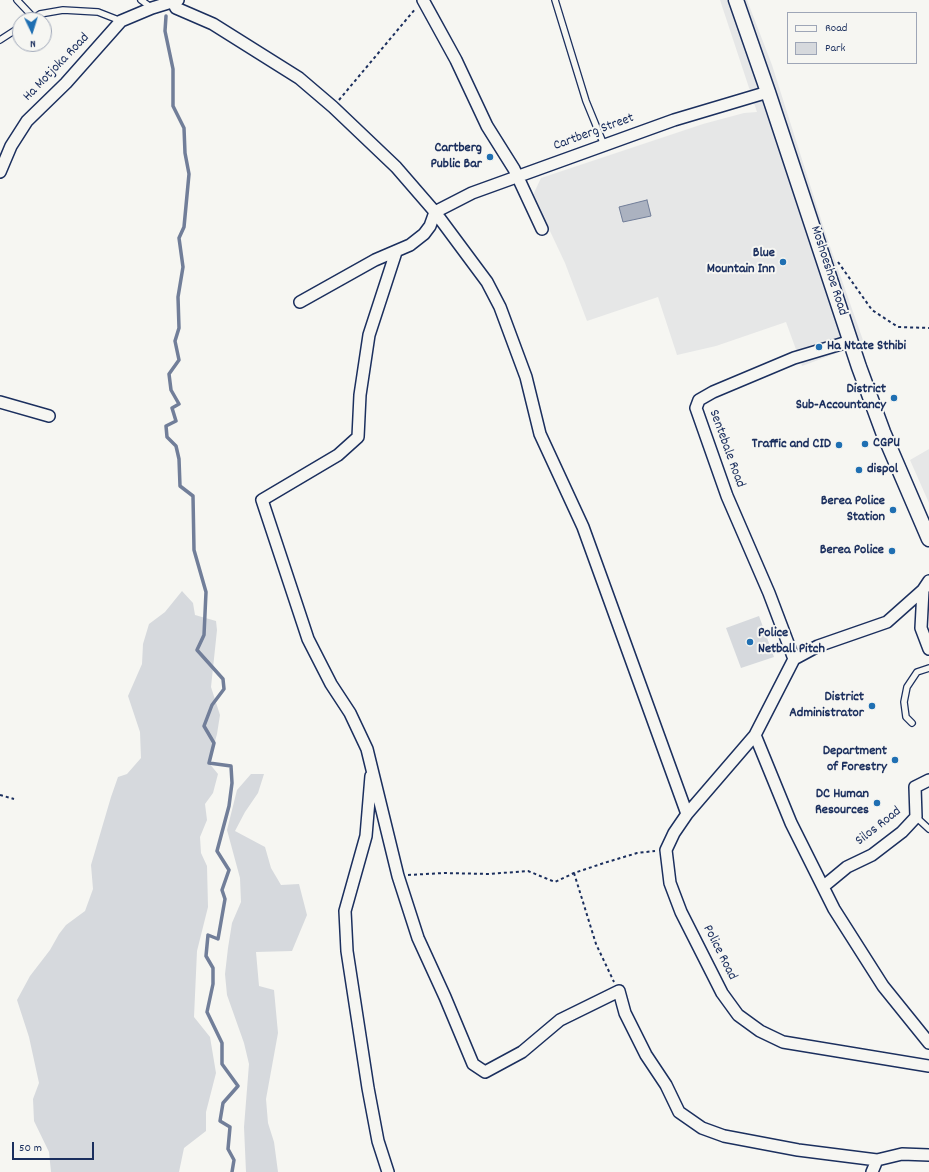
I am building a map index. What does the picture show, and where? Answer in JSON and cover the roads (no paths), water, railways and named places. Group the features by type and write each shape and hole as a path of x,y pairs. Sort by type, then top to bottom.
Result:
{"street":[{"path":"423,0 456,60 487,126 517,176 542,229"},
{"name":"Moshoeshoe Road","path":"736,0 883,432 929,539"},
{"name":"Ha Motjoka Road","path":"1,169 11,146 27,121 66,83 121,20 152,8 176,1"},
{"path":"176,1 176,8 213,24 299,78 333,107 396,167 435,212 487,282 500,307 526,378 540,434 583,528 688,814 755,735 794,659 818,646 887,622 922,590 929,581"},
{"name":"Cartberg Street","path":"435,212 472,193 517,176 674,120 768,92"},
{"path":"300,302 375,260 410,245 424,234 430,226 435,212"},
{"path":"396,252 368,335 360,395 358,437 338,455 262,500 308,639 331,684 353,719 367,749 398,876 418,938 473,1064 485,1072 522,1052 560,1020 619,992 625,1013 646,1055 666,1085 679,1112 702,1128 724,1136 783,1147 877,1160 902,1154 929,1155"},
{"name":"Sentebale Road","path":"794,659 769,593 726,496 696,408 699,400 713,392 794,358 851,341"},
{"path":"0,402 49,416"},
{"path":"922,590 921,628 929,649"},
{"path":"755,735 791,823 824,886 834,909 883,986 929,1043"},
{"path":"372,767 366,836 346,911 347,951 368,1088 378,1142 388,1172"},
{"name":"Silos Road","path":"824,886 847,867 872,855 902,832 916,816 915,787 929,780"},
{"name":"Police Road","path":"688,814 674,833 666,850 670,884 681,912 722,993 738,1015 760,1031 783,1042 929,1066"},
{"path":"872,1172 877,1160"}],"lane":[{"path":"16,0 27,12"},
{"path":"141,0 152,8"},
{"path":"555,0 586,101 604,145"},
{"path":"52,12 63,10 98,12 121,20"},
{"path":"0,40 12,32"},
{"path":"912,722 906,717 904,702 907,687 918,672 929,668"},
{"path":"916,816 929,829"}],"waterway":[{"path":"166,16 165,31 173,69 173,106 184,128 185,153 189,174 184,227 179,238 183,267 178,297 179,328 175,341 179,360 169,374 171,390 179,404 172,408 176,421 166,426 167,437 176,446 179,459 180,486 193,496 194,550 206,592 204,635 197,650 223,679 224,689 212,705 204,726 214,743 209,763 231,766 232,783 229,806 217,851 229,870 222,890 225,899 218,939 208,935 206,956 213,968 213,984 207,1012 222,1043 222,1064 238,1086 223,1103 220,1121 230,1127 228,1149 234,1160 232,1172"}],"place":[{"name":"Cartberg Public Bar","path":"490,157"},
{"name":"Blue Mountain Inn","path":"783,262"},
{"name":"Ha Ntate Sthibi","path":"819,347"},
{"name":"District Sub-Accountancy","path":"894,398"},
{"name":"CGPU","path":"865,444"},
{"name":"Traffic and CID","path":"839,445"},
{"name":"dispol","path":"859,470"},
{"name":"Berea Police Station","path":"893,510"},
{"name":"Berea Police","path":"892,551"},
{"name":"Police Netball Pitch","path":"750,642"},
{"name":"District Administrator","path":"872,706"},
{"name":"Department of Forestry","path":"895,760"},
{"name":"DC Human Resources","path":"877,803"}]}
